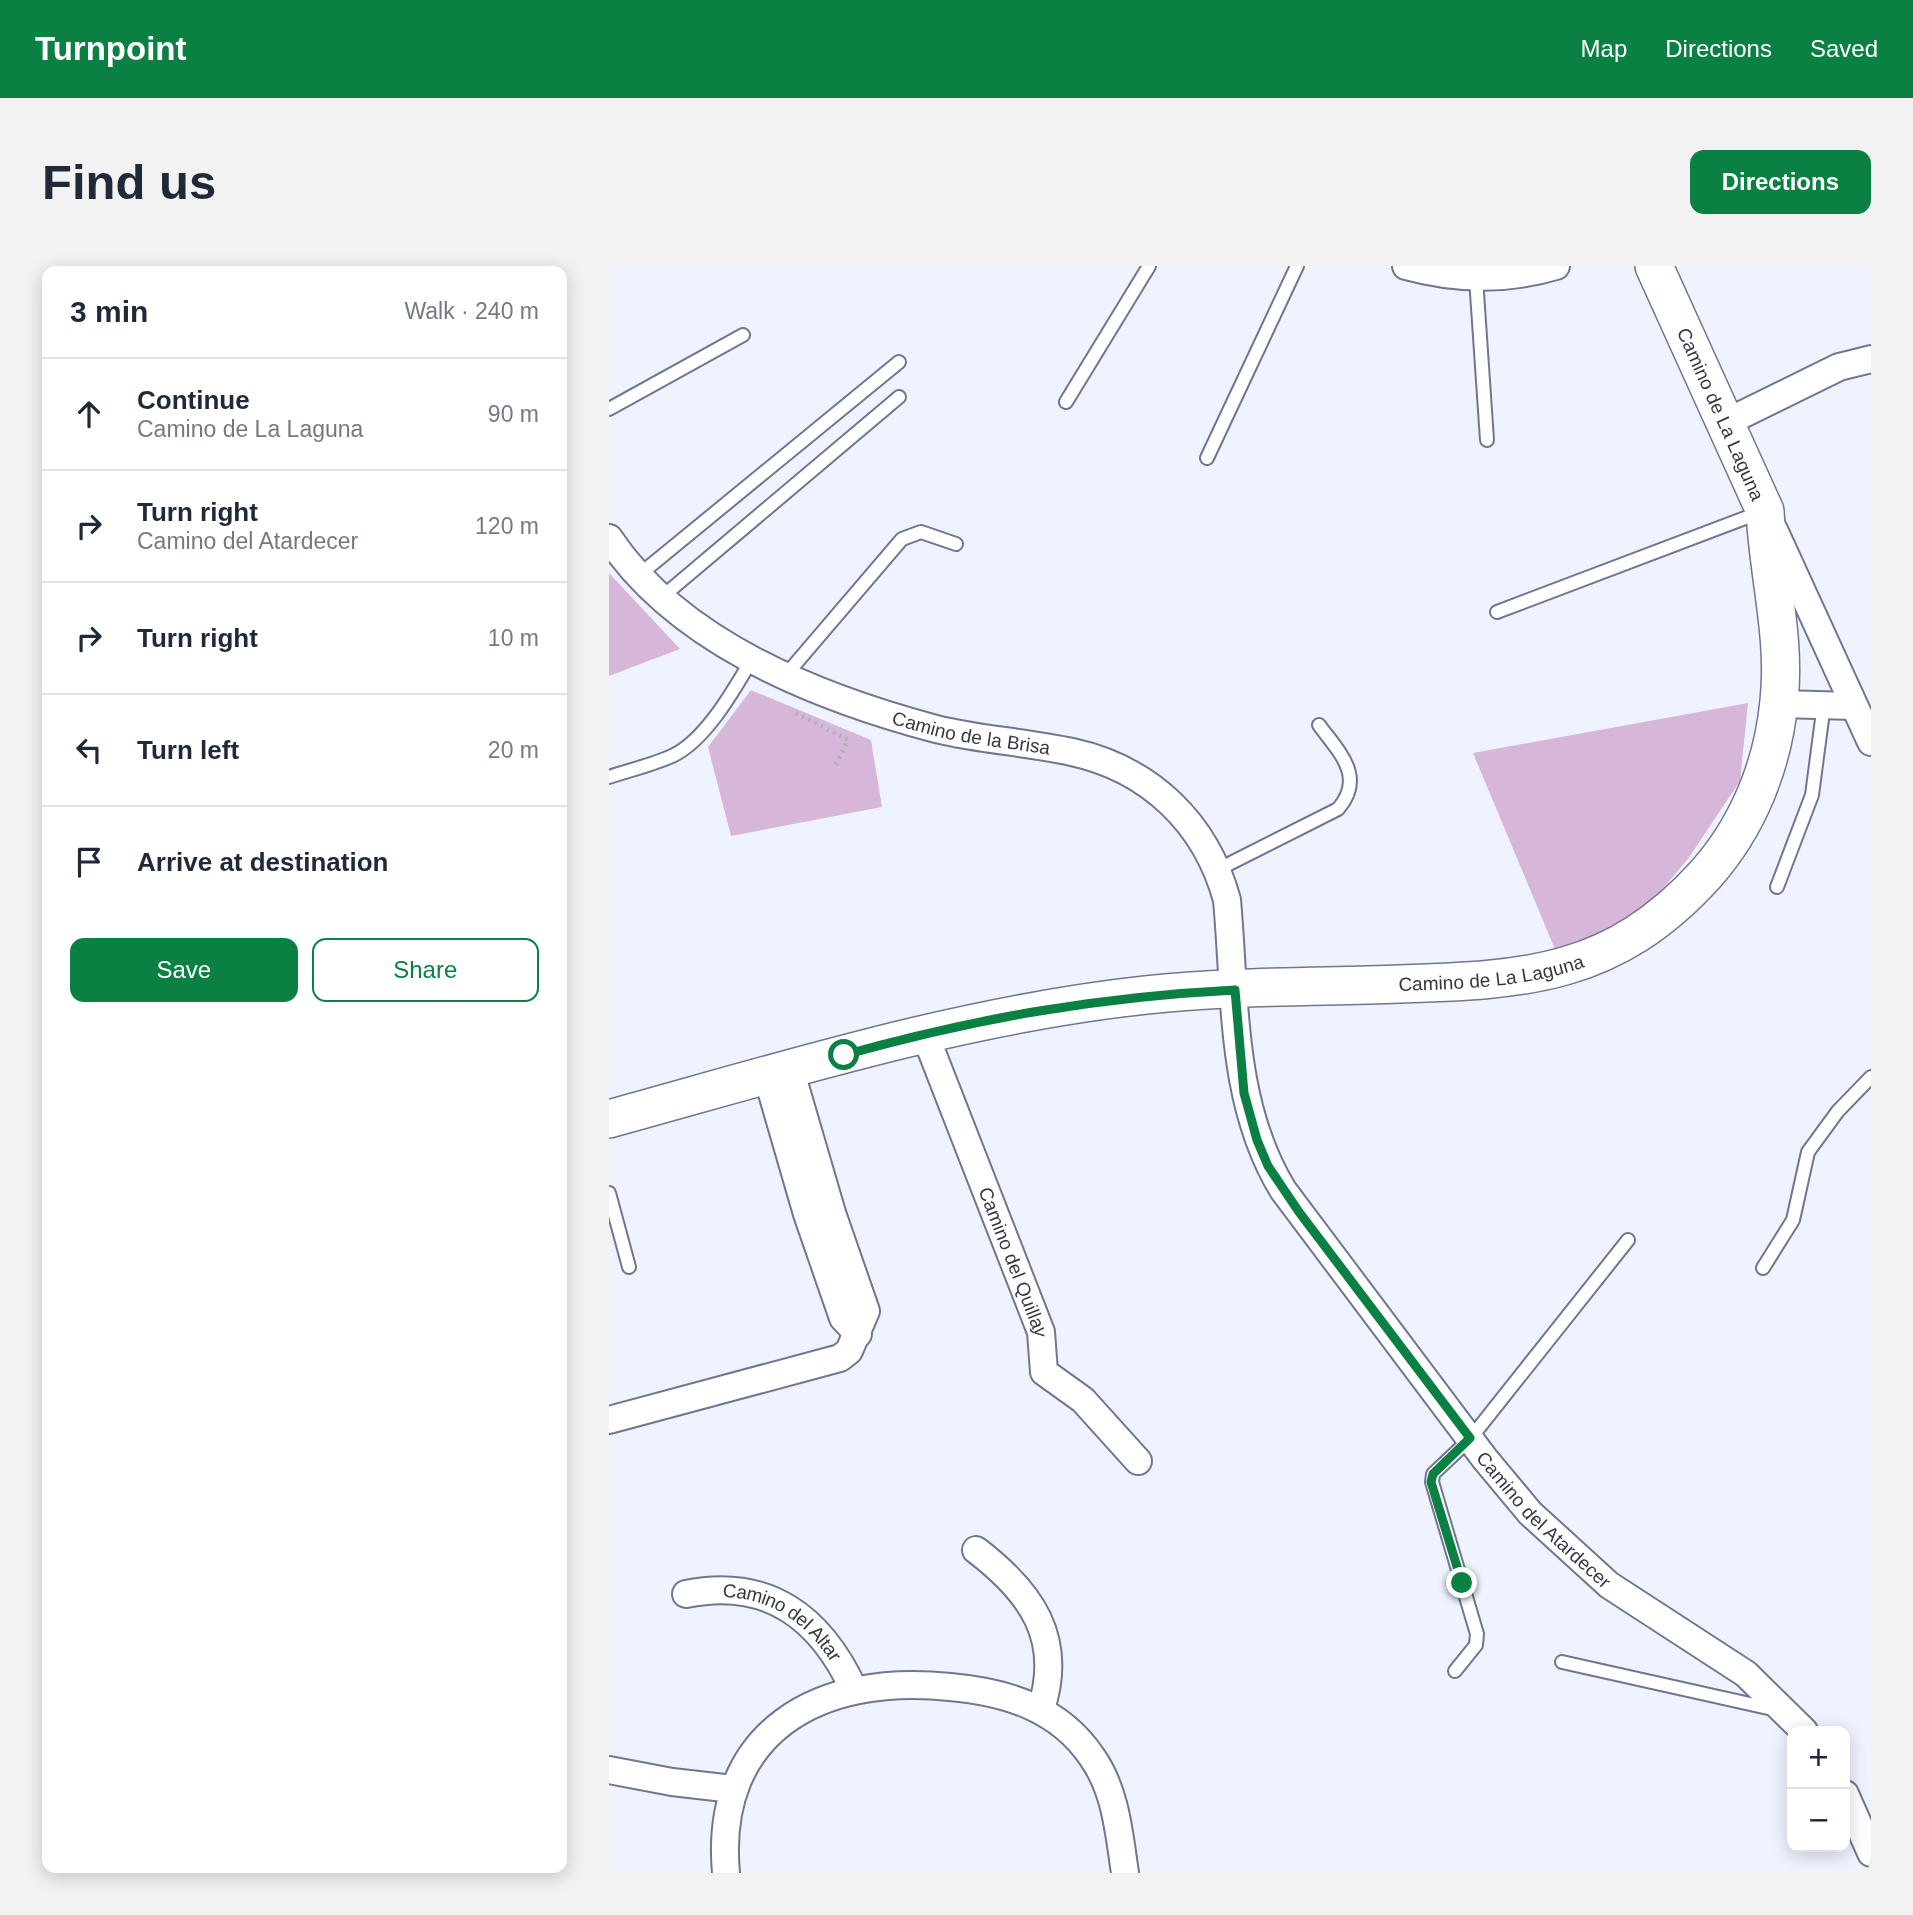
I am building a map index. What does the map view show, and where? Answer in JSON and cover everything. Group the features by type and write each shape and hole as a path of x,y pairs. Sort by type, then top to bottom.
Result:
{"street":[{"path":"1406,266 1476,278 1517,276 1556,266"},
{"name":"Camino de La Laguna","path":"609,1119 925,1032 1027,1011 1089,1002 1235,990 1512,979 1548,972 1612,948 1650,924 1691,890 1731,841 1761,783 1779,704 1780,647 1766,546 1765,511 1658,268"},
{"path":"1725,423 1839,367 1871,359"},
{"path":"1765,511 1871,742"},
{"name":"Camino de la Brisa","path":"609,538 639,575 662,597 752,659 785,676 844,701 938,729 1069,751 1114,765 1146,782 1173,804 1202,840 1217,870 1227,900 1235,990"},
{"path":"1779,704 1854,706"},
{"name":"Camino del Atardecer","path":"1235,990 1244,1093 1257,1140 1268,1166 1299,1212 1470,1438 1530,1513 1582,1562 1638,1605 1737,1667 1796,1722"},
{"name":"Camino del Quillay","path":"925,1032 1041,1332 1044,1372 1083,1400 1138,1461"},
{"path":"609,1420 840,1358 849,1351 858,1334 866,1311 832,1250 778,1072"},
{"path":"976,1549 1016,1584 1041,1625 1050,1668 1041,1709"},
{"name":"Camino del Altar","path":"687,1594 724,1589 762,1595 779,1603 818,1632 832,1650 854,1690"},
{"name":"Camino del Altar","path":"726,1873 724,1830 733,1788 752,1755 781,1723 818,1701 854,1690 913,1684 986,1692 1041,1709 1077,1738 1102,1773 1116,1811 1125,1873"},
{"path":"609,1770 672,1782 733,1788"},
{"path":"1850,1805 1871,1853"}],"lane":[{"path":"1066,402 1149,266"},
{"path":"1207,458 1297,266"},
{"path":"1476,278 1487,440"},
{"path":"609,409 743,335"},
{"path":"639,575 899,362"},
{"path":"662,597 899,397"},
{"path":"1497,612 1765,511"},
{"path":"785,676 902,539 914,532 921,532 956,544"},
{"path":"609,776 675,756 702,731 729,699 752,659"},
{"path":"1777,887 1812,795 1824,704"},
{"path":"1217,870 1338,809 1349,797 1351,780 1346,761 1319,725"},
{"path":"1763,1268 1794,1220 1808,1153 1839,1111 1871,1077"},
{"path":"609,1193 628,1267"},
{"path":"1455,1671 1476,1645 1477,1634 1431,1482 1433,1474 1470,1438 1628,1240"},
{"path":"1562,1662 1796,1722"}],"path":[{"path":"792,711 848,740 835,766"}],"shaded area":[{"path":"609,573 680,649 609,676"},
{"path":"751,690 871,740 882,807 731,836 708,747"},
{"path":"1748,703 1740,781 1688,859 1648,906 1557,954 1473,753"}],"route":[{"path":"844,1055 925,1032 1027,1011 1152,994 1235,990 1244,1093 1249,1117 1268,1166 1299,1212 1470,1438 1433,1474 1431,1482 1462,1583"}]}
